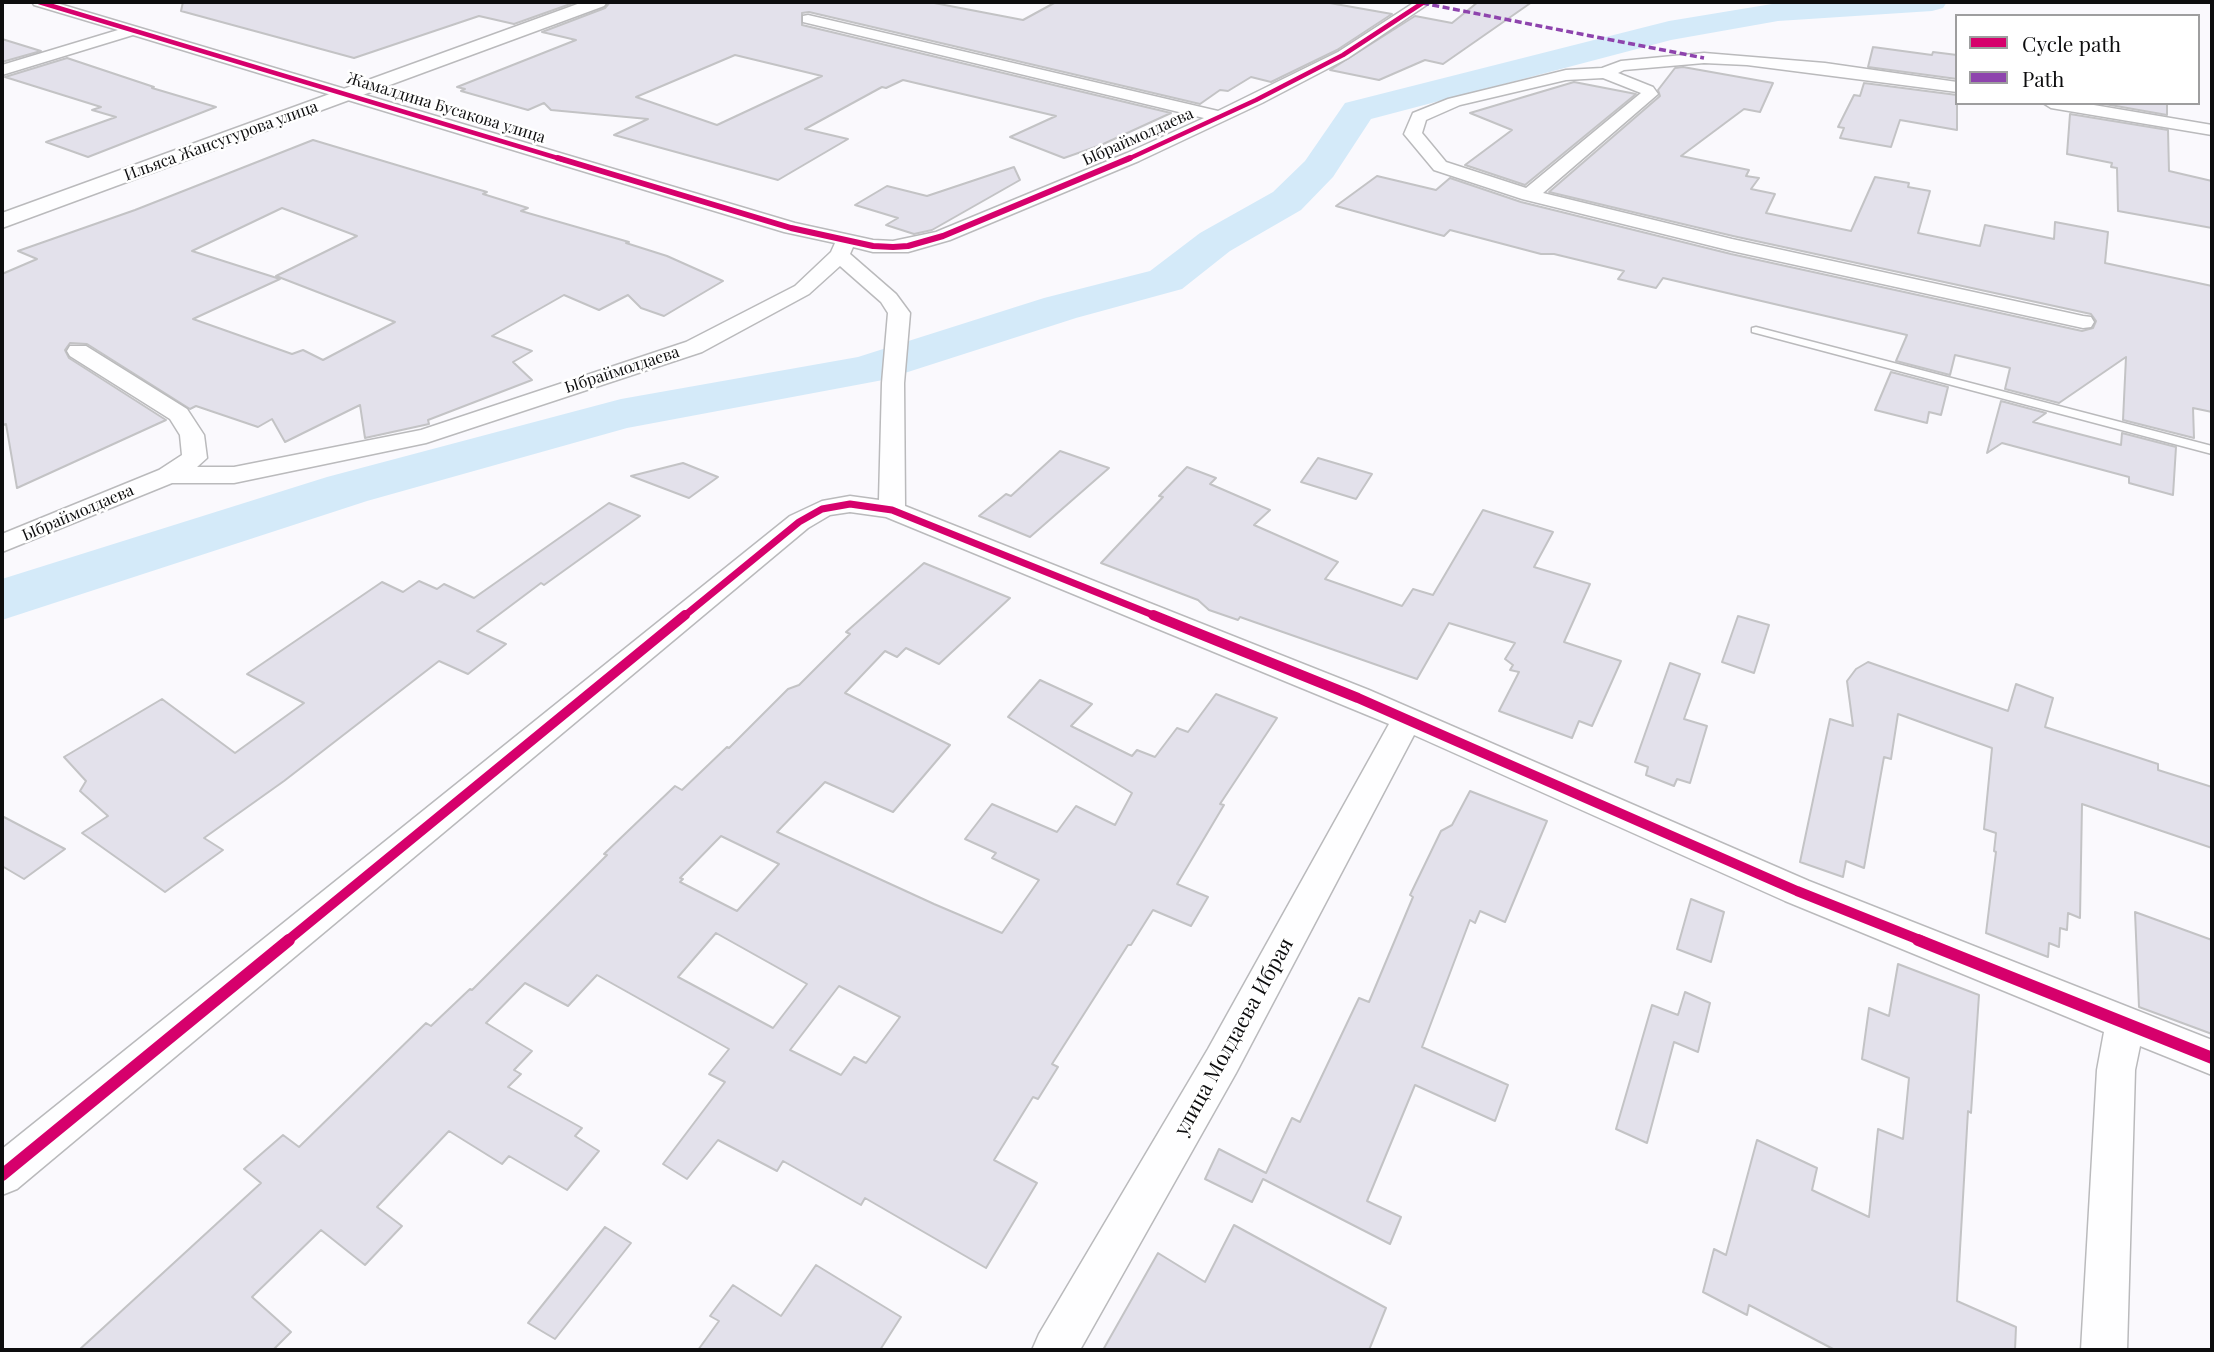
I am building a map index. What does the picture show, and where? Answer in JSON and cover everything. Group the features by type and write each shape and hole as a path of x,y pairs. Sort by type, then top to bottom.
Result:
{"street":[{"name":"Жамалдина Бусакова улица","path":"39,2 791,228 843,248"},
{"name":"Ильяса Жансугурова улица","path":"2,221 598,2"},
{"name":"Ыбраймолдаева","path":"2,544 168,475 234,475 426,436 694,347 802,290 843,248 893,247 926,242 1133,157 1216,116 1256,100 1343,55 1424,2"},
{"path":"808,19 1216,116"},
{"path":"2,70 134,30"},
{"path":"1955,88 1825,68 1704,58 1621,66 1605,73 1566,75 1502,89 1454,102 1419,117 1413,134 1440,166 1529,195 1746,248 2083,322"},
{"path":"1529,195 1650,94 1647,90 1605,73"},
{"path":"2063,105 2212,130"},
{"path":"843,248 889,298 899,313 893,383 891,510"},
{"path":"78,351 179,414 192,435 195,458 168,475"},
{"path":"2,1175 799,522 822,509 849,504 891,510 1345,693 1797,891 2212,1058"},
{"name":"улица Молдаева Ибрая","path":"1055,1350 1222,1061 1406,721"},
{"path":"2104,1350 2116,1070 2125,1023"}],"lane":[{"path":"1756,330 2212,450"}],"building":[{"path":"183,2 576,2 514,24 479,16 354,58 181,11"},
{"path":"610,2 929,2 1023,20 1056,2 1324,2 1392,14 1337,50 1271,82 1251,77 1228,91 1220,90 1200,104 809,12 802,13 802,25 1171,113 1101,145 1064,158 1010,137 1056,116 903,80 886,88 882,87 805,129 848,139 778,180 614,135 648,119 551,110 544,103 528,110 461,91 465,89 457,87 576,40 542,32 605,8","holes":["735,55 822,76 717,125 636,97"]},
{"path":"1478,2 1532,2 1443,64 1425,60 1379,80 1330,70 1415,16 1452,23"},
{"path":"2,39 41,51 2,62"},
{"path":"1873,47 1932,55 1933,52 1955,55 1955,79 1868,67"},
{"path":"67,58 216,107 88,157 46,142 116,117 92,110 101,107 5,77"},
{"path":"1683,67 1773,83 1760,112 1744,109 1681,156 1749,170 1746,176 1759,178 1751,189 1775,194 1766,213 1851,231 1875,177 1909,183 1908,187 1930,191 1918,233 1980,246 1985,225 2054,239 2055,222 2108,232 2105,263 2212,286 2212,412 2193,408 2194,438 2123,420 2126,357 2059,403 2005,389 2010,368 1955,355 1950,375 1896,361 1907,335 1663,278 1656,288 1618,279 1624,271 1554,254 1541,254 1450,230 1444,236 1336,206 1377,176 1436,190 1450,178 1521,202 1731,254 2082,331 2093,328 2096,321 2091,314 1733,236 1549,192 1660,96 1658,90 1675,68"},
{"path":"1574,82 1636,94 1525,185 1465,165 1512,130 1470,113"},
{"path":"1864,83 1955,95 1957,130 1900,120 1891,147 1840,138 1844,128 1838,127 1854,95 1860,96"},
{"path":"2110,105 2167,105 2167,115"},
{"path":"2070,114 2168,130 2169,171 2212,181 2212,228 2118,211 2117,168 2111,167 2112,163 2067,154"},
{"path":"313,140 487,192 483,194 528,208 521,211 629,242 626,243 667,256 723,281 664,316 641,308 628,295 599,310 564,295 492,336 532,351 513,362 532,380 428,420 429,424 365,438 360,405 285,442 272,419 258,427 196,406 190,409 87,344 70,343 65,350 69,358 166,420 17,488 6,424 2,425 2,274 37,259 18,251 135,210","holes":["282,208 357,236 276,276 395,322 323,360 303,350 292,354 193,319 280,279 192,251"]},
{"path":"1014,167 1020,180 932,230 914,234 886,225 898,218 855,205 887,186 927,196"},
{"path":"1891,372 1948,387 1941,415 1929,412 1927,423 1875,410"},
{"path":"2001,401 2046,413 2033,422 2121,445 2122,433 2176,447 2173,495 2129,483 2129,477 2002,443 1987,453"},
{"path":"1060,451 1109,468 1030,537 979,516 1006,494 1011,496"},
{"path":"1318,458 1372,474 1356,499 1301,482"},
{"path":"683,463 718,477 689,498 631,476"},
{"path":"1187,467 1216,478 1210,484 1270,510 1254,525 1338,562 1325,579 1402,606 1413,589 1433,595 1483,510 1553,532 1534,567 1590,584 1564,642 1621,661 1592,726 1579,721 1572,738 1499,711 1519,672 1510,670 1513,665 1505,659 1515,643 1449,623 1417,679 1240,617 1238,620 1209,610 1198,600 1101,563 1163,497 1159,496"},
{"path":"609,503 640,516 544,585 541,583 477,631 506,644 468,674 439,661 284,781 204,838 223,850 165,892 82,833 108,816 80,791 86,781 64,757 162,699 235,753 304,703 247,674 382,582 403,592 419,581 437,589 444,584 474,598"},
{"path":"924,563 1010,598 939,664 906,648 897,657 885,651 845,693 950,745 893,812 825,782 777,832 1002,933 1039,880 992,858 996,853 965,839 992,804 1057,832 1076,806 1115,825 1132,793 1008,717 1040,680 1092,704 1071,726 1132,756 1137,750 1155,757 1177,728 1188,732 1216,694 1277,718 1220,804 1224,805 1177,884 1208,897 1191,926 1153,910 1052,1064 1058,1067 1038,1099 1033,1097 994,1160 1037,1183 986,1268 865,1198 861,1205 783,1161 777,1171 718,1140 687,1179 663,1164 725,1082 709,1074 729,1049 597,975 568,1006 525,983 486,1023 532,1051 514,1070 521,1074 508,1087 582,1128 575,1136 599,1151 567,1190 509,1156 502,1164 449,1131 377,1207 402,1226 365,1265 321,1230 252,1297 291,1332 273,1350 79,1350 261,1183 244,1169 283,1135 299,1147 426,1023 431,1026 472,990 607,855 604,854 675,786 682,790 788,689 799,685 850,634 846,632","holes":["721,836 779,864 737,911 680,882 683,879 680,878","716,933 807,984 773,1028 678,977","839,986 900,1017 866,1063 854,1057 841,1075 790,1050"]},
{"path":"1738,616 1769,625 1754,673 1722,662"},
{"path":"1868,662 2008,711 2016,684 2053,698 2045,727 2158,764 2158,770 2212,787 2212,848 2082,804 2080,918 2068,913 2067,930 2060,928 2059,947 2049,943 2048,957 1986,933 1996,852 1996,833 1984,829 1992,748 1898,714 1891,759 1884,757 1864,868 1846,861 1843,877 1800,862 1830,719 1853,726 1847,681 1856,669"},
{"path":"1670,663 1700,674 1684,719 1707,726 1690,783 1677,779 1674,786 1646,775 1648,767 1635,762"},
{"path":"1470,791 1547,821 1505,922 1480,911 1475,923 1470,920 1422,1047 1508,1085 1495,1121 1415,1085 1367,1201 1401,1217 1390,1244 1263,1179 1252,1202 1205,1179 1219,1149 1266,1173 1292,1118 1300,1122 1359,998 1369,1002 1413,897 1410,895 1441,831 1452,825"},
{"path":"2,816 65,849 24,879 2,866"},
{"path":"1691,899 1724,912 1711,962 1677,949"},
{"path":"2135,912 2212,940 2212,1034 2139,1007"},
{"path":"1898,964 1979,995 1971,1113 1968,1111 1957,1301 2016,1327 2015,1350 1835,1350 1749,1305 1747,1315 1703,1292 1714,1249 1726,1255 1757,1140 1817,1168 1812,1190 1869,1217 1878,1129 1903,1139 1909,1078 1862,1059 1869,1008 1889,1016"},
{"path":"1685,992 1710,1003 1698,1052 1674,1042 1647,1143 1616,1129 1652,1005 1678,1015"},
{"path":"1234,1225 1386,1308 1369,1350 1103,1350 1158,1253 1205,1282"},
{"path":"605,1227 631,1243 555,1339 528,1323"},
{"path":"816,1265 901,1317 880,1350 698,1350 719,1321 710,1316 733,1285 781,1316"}],"waterway":[{"path":"2,600 347,489 621,414 866,370 1060,308 1166,280 1215,242 1287,201 1319,169 1358,111 1669,31 1778,12 1932,2"}],"marked path":[{"path":"1422,3 1704,58"}],"cycle path":[{"path":"39,2 791,228 873,246 893,247 908,246 943,236 1133,157 1256,100 1343,55 1424,2"},
{"path":"2,1175 799,522 822,509 850,504 892,510 1358,698 1797,891 2212,1058"}]}
